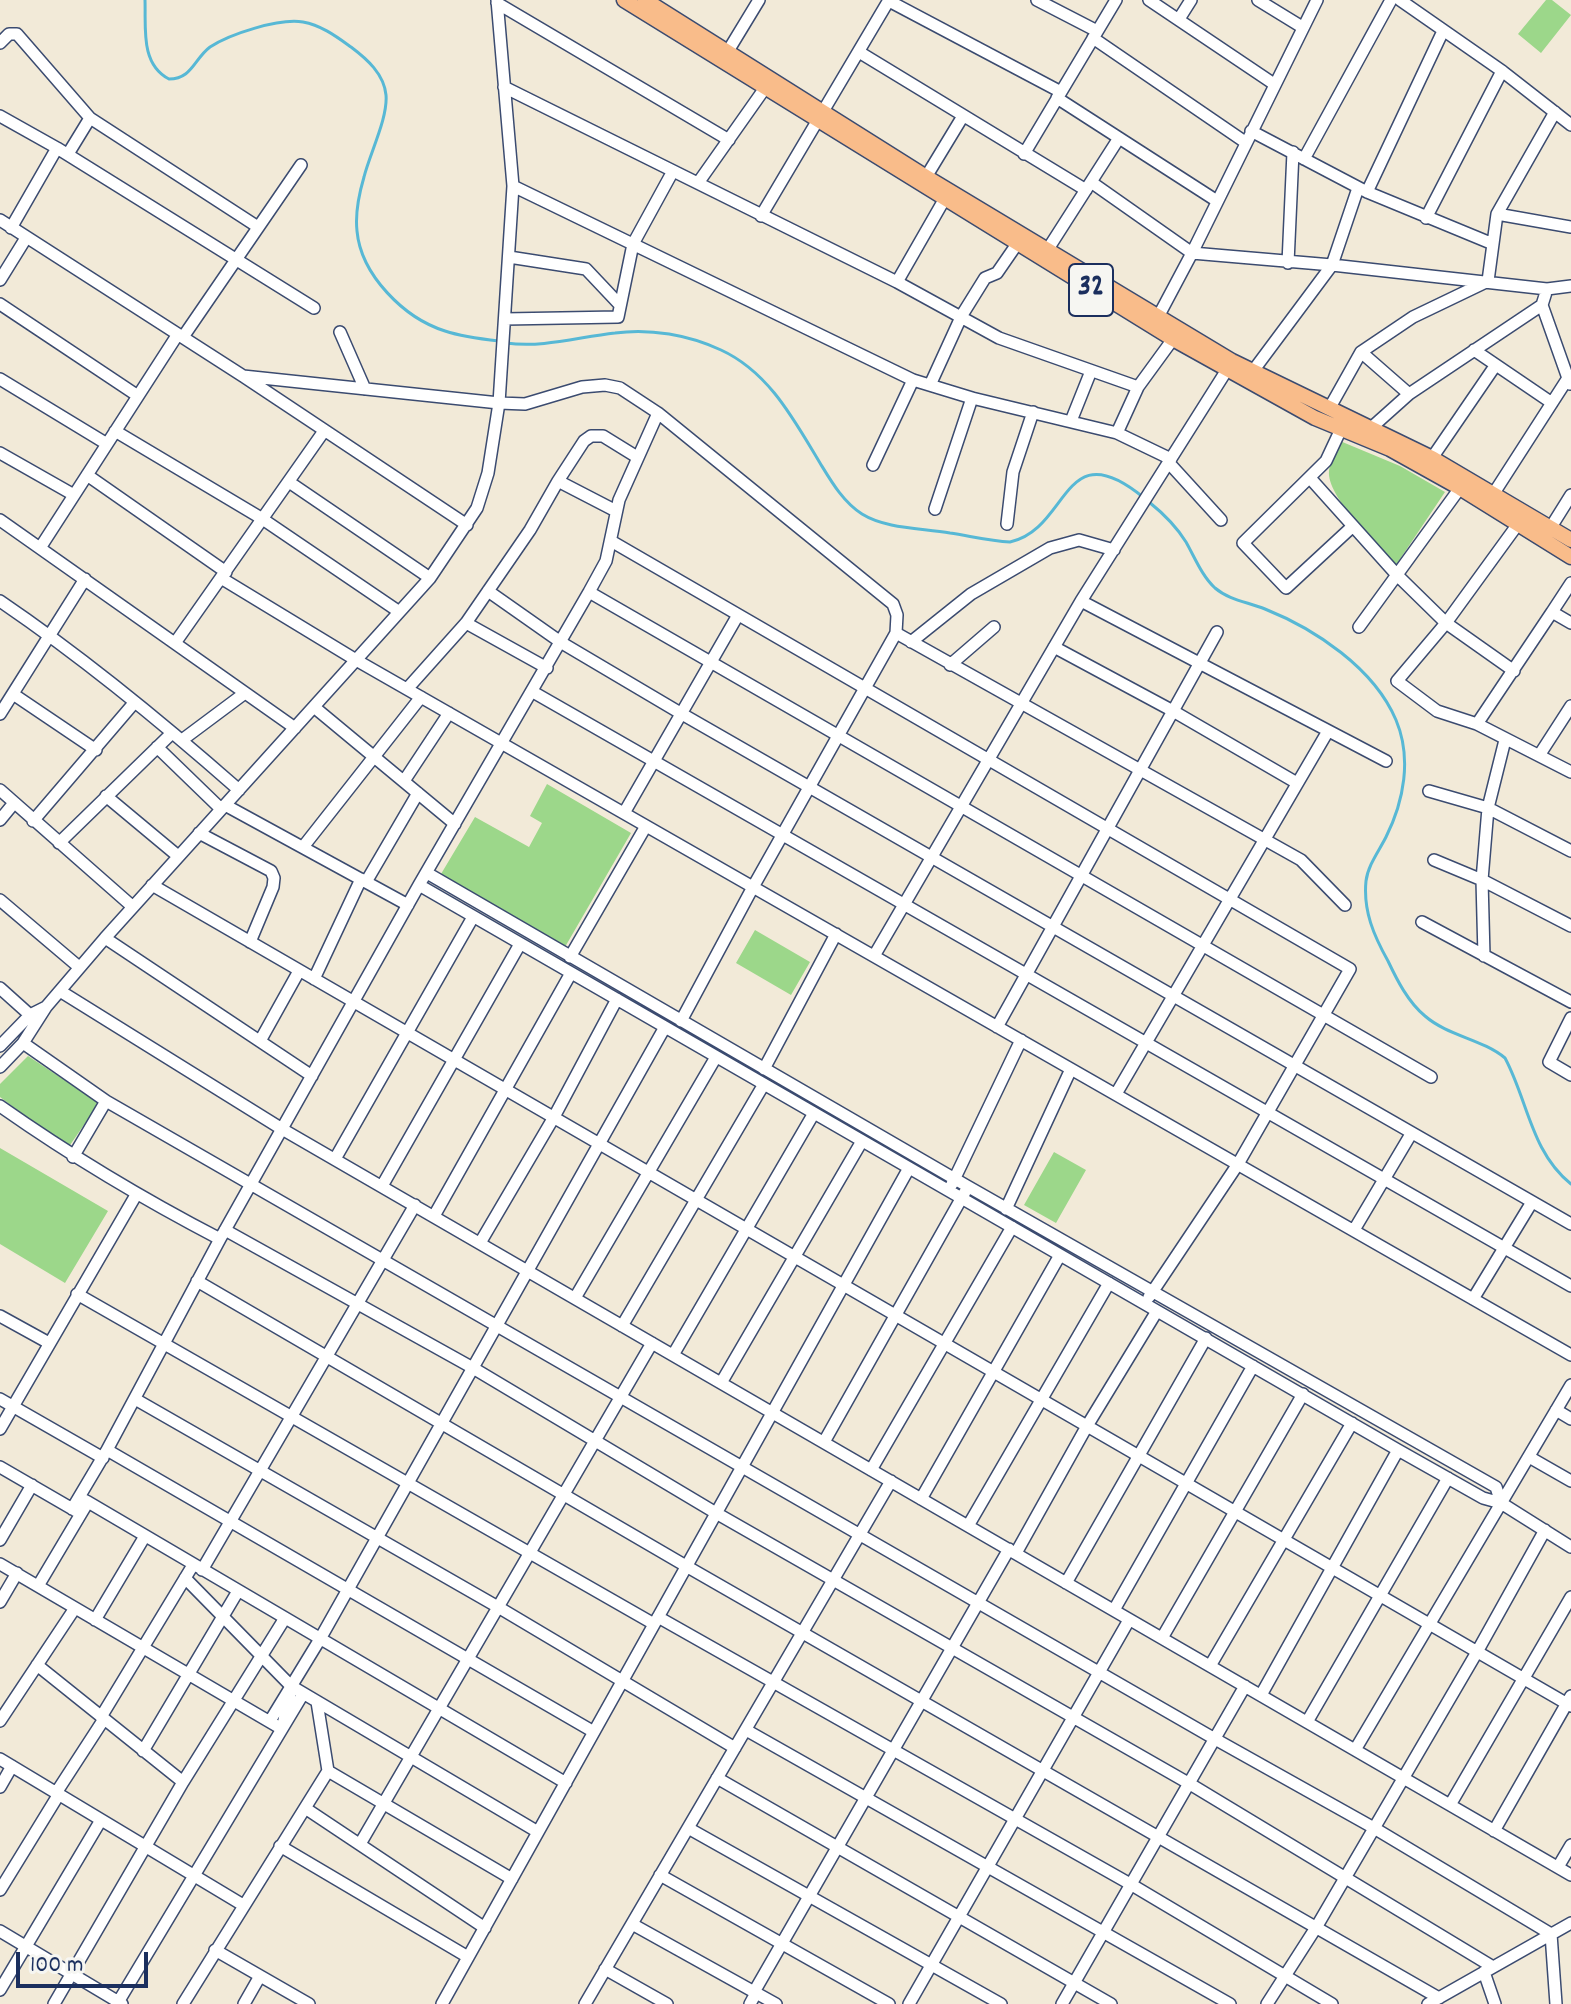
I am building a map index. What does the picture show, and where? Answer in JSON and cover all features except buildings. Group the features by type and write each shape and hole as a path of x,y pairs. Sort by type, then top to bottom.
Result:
{"main road":[{"name":"32","path":"624,0 725,56 765,88 821,117 1048,249 1158,317 1229,366 1253,371 1432,458 1571,540"},
{"name":"32","path":"645,0 944,200 1173,339 1229,366 1341,429 1390,449 1571,557"}],"street":[{"path":"725,56 759,0"},
{"path":"761,216 889,0 1059,95 1217,201"},
{"path":"1037,0 1095,34 1248,136 1299,156 1363,190 1426,218 1493,244"},
{"path":"1024,154 1116,0"},
{"path":"1149,0 1274,84"},
{"path":"1179,19 1191,0"},
{"path":"1258,0 1302,27"},
{"path":"1158,317 1317,0"},
{"path":"1288,263 1299,156 1391,0"},
{"path":"1400,0 1414,4 1443,31 1502,71 1571,125"},
{"path":"0,1067 23,1043 46,1007 79,967 430,578 477,508 488,473 499,403 513,186 497,2"},
{"path":"497,2 729,140"},
{"path":"1253,371 1332,265 1363,190 1443,31"},
{"path":"0,43 9,34 17,34 90,118 258,227"},
{"path":"859,52 1024,154 1088,186 1192,253 1547,289 1571,286"},
{"path":"1426,218 1502,71"},
{"path":"504,87 897,282 999,338 1138,387"},
{"path":"698,183 765,88"},
{"path":"1329,409 1361,352 1413,317 1475,290 1488,281 1497,214 1555,112"},
{"path":"0,116 62,151 314,308"},
{"path":"926,177 963,116"},
{"path":"11,228 62,151 90,118"},
{"path":"1048,249 1119,138"},
{"path":"40,548 138,396 301,165"},
{"path":"505,320 618,317 633,244 673,171"},
{"path":"513,186 913,380 972,398 1117,433 1170,461 1221,520"},
{"path":"897,282 944,200"},
{"path":"1497,214 1570,225"},
{"path":"0,220 467,525"},
{"path":"0,280 26,238"},
{"path":"930,385 962,315 985,278 997,273 1017,244"},
{"path":"509,257 586,269 620,305"},
{"path":"1494,493 1552,403 1570,382 1542,305 1547,289"},
{"path":"0,304 138,396"},
{"path":"1371,428 1409,394 1542,305"},
{"path":"340,332 365,389"},
{"path":"1117,433 1138,387 1173,339"},
{"path":"1474,350 1552,403"},
{"path":"1361,352 1409,394"},
{"path":"874,956 1081,601 1229,366"},
{"path":"1432,458 1495,366"},
{"path":"1071,421 1091,371"},
{"path":"243,376 525,404 582,387 605,385 620,388 658,413 882,593 895,610 896,633 681,1021"},
{"path":"0,379 107,444"},
{"path":"873,465 913,380"},
{"path":"935,509 972,398"},
{"path":"1007,524 1013,472 1033,412"},
{"path":"38,1586 88,1483 223,1234 606,561 616,511 658,413"},
{"path":"1341,429 1326,461 1243,543 1286,588 1353,526"},
{"path":"115,431 261,518 398,611"},
{"path":"175,643 324,431"},
{"path":"407,689 466,623 530,530 580,445 591,436 603,436 637,457"},
{"path":"0,453 74,495"},
{"path":"87,475 223,575 356,660 1571,1355"},
{"path":"1310,478 1397,575 1446,623 1514,671"},
{"path":"558,481 616,511"},
{"path":"289,482 430,578"},
{"path":"1359,627 1460,488"},
{"path":"1551,527 1571,495"},
{"path":"0,520 295,728"},
{"path":"1518,524 1446,623 1397,681 1437,711 1477,724 1571,772"},
{"path":"911,642 971,594 1050,548 1079,540 1114,550"},
{"path":"611,541 1350,969 1238,1164 1145,1304"},
{"path":"0,714 8,696 85,579"},
{"path":"1477,724 1571,583"},
{"path":"488,591 562,643 682,714 1571,1224"},
{"path":"589,592 1431,1077"},
{"path":"0,601 49,634 239,790"},
{"path":"1081,601 1386,761"},
{"path":"1552,612 1571,623"},
{"path":"624,813 738,615"},
{"path":"466,623 547,668"},
{"path":"950,665 994,627"},
{"path":"997,1027 1217,632"},
{"path":"896,633 1301,860 1345,905"},
{"path":"1054,647 1297,783"},
{"path":"533,692 1571,1286"},
{"path":"59,843 157,747 245,693"},
{"path":"8,696 96,750"},
{"path":"303,847 421,697"},
{"path":"33,821 134,703"},
{"path":"1540,754 1571,706"},
{"path":"314,707 455,824"},
{"path":"404,781 449,713"},
{"path":"1116,1094 1328,731"},
{"path":"1484,956 1482,880 1488,808 1505,740"},
{"path":"157,747 223,807 408,905"},
{"path":"0,790 133,907"},
{"path":"1429,791 1488,808 1571,851"},
{"path":"314,979 364,880 418,793"},
{"path":"106,796 178,856"},
{"path":"0,820 14,803"},
{"path":"570,957 646,826"},
{"path":"199,833 271,871 273,887 250,942"},
{"path":"1434,860 1482,880 1571,926"},
{"path":"427,873 764,1069 889,1149 952,1184 1012,1227 1483,1498 1501,1503 1571,1547"},
{"path":"152,885 1523,1679 1569,1702 1494,1831"},
{"path":"419,885 862,1141 889,1149 909,1168 952,1184"},
{"path":"0,900 79,967"},
{"path":"335,1159 473,917"},
{"path":"1422,922 1571,1002"},
{"path":"764,1069 836,934"},
{"path":"105,938 312,1076"},
{"path":"382,1186 520,944"},
{"path":"260,1041 299,971"},
{"path":"434,1216 571,973"},
{"path":"0,988 30,1015"},
{"path":"60,991 282,1129 1571,1875"},
{"path":"480,1243 554,1117 617,999"},
{"path":"0,1046 30,1015 46,1007"},
{"path":"1571,1018 1549,1062 1571,1075"},
{"path":"270,1721 348,1590 665,1027"},
{"path":"952,1184 1021,1040"},
{"path":"23,1043 106,1101 1374,1828 1551,1934"},
{"path":"575,1298 716,1057"},
{"path":"1006,1209 1071,1069"},
{"path":"622,1326 764,1084"},
{"path":"73,1157 106,1101"},
{"path":"0,1106 73,1157 136,1195 223,1234 358,1303 716,1513 1190,1784 1489,1970 1495,2004"},
{"path":"673,1355 814,1113"},
{"path":"1354,1230 1411,1134"},
{"path":"721,1383 862,1141"},
{"path":"442,2004 909,1168"},
{"path":"964,1192 1006,1209 1496,1487 1501,1503"},
{"path":"824,1442 964,1192"},
{"path":"0,1429 136,1195"},
{"path":"1473,1299 1532,1202"},
{"path":"0,1890 185,1578 198,1567 230,1522 415,1205"},
{"path":"871,1470 1012,1227"},
{"path":"921,1499 1060,1255"},
{"path":"197,1281 686,1566 1317,1926 1434,2001 1571,1923"},
{"path":"968,1526 1109,1283"},
{"path":"77,1294 530,1553 894,1750 1288,1975 1332,2004"},
{"path":"753,1996 979,1603 1157,1311"},
{"path":"0,1316 49,1343"},
{"path":"1066,1583 1206,1338"},
{"path":"360,1844 652,1343"},
{"path":"1114,1610 1253,1366"},
{"path":"1355,1750 1571,1385"},
{"path":"1162,1638 1303,1394"},
{"path":"0,1399 230,1522 594,1732"},
{"path":"135,1399 498,1607 735,1748"},
{"path":"1556,1410 1571,1419"},
{"path":"1210,1666 1352,1423"},
{"path":"1261,1695 1398,1450"},
{"path":"1529,1457 1571,1481"},
{"path":"0,1467 76,1512"},
{"path":"1307,1722 1448,1478"},
{"path":"585,2004 891,1481"},
{"path":"76,1512 86,1501 88,1483"},
{"path":"0,1540 32,1485"},
{"path":"86,1501 566,1783"},
{"path":"1267,2004 1288,1975 1404,1778 1545,1530"},
{"path":"95,1620 145,1536"},
{"path":"0,1564 282,1729"},
{"path":"0,1602 17,1573"},
{"path":"185,1578 291,1686 538,1832"},
{"path":"143,1751 238,1591"},
{"path":"1450,1805 1571,1597"},
{"path":"0,1721 75,1608"},
{"path":"54,2004 183,1782 285,1618"},
{"path":"909,2004 1129,1620"},
{"path":"37,1665 183,1782"},
{"path":"282,1729 291,1686"},
{"path":"1062,2004 1245,1686"},
{"path":"270,1721 303,1694"},
{"path":"0,1931 119,2003 193,1874 303,1694"},
{"path":"183,2004 328,1771 317,1702"},
{"path":"746,1730 1230,2004"},
{"path":"0,1759 243,1905"},
{"path":"0,1787 12,1766"},
{"path":"328,1771 512,1879"},
{"path":"717,1778 1111,2004"},
{"path":"305,1808 485,1928"},
{"path":"0,1990 101,1820"},
{"path":"688,1828 1001,2004"},
{"path":"1558,1867 1571,1845"},
{"path":"280,1846 468,1957"},
{"path":"660,1875 889,2004"},
{"path":"632,1924 753,1996 776,2004"},
{"path":"1551,1934 1556,2004"},
{"path":"215,1950 308,2004"},
{"path":"605,1969 667,2004"},
{"path":"244,2004 260,1976"}],"green space":[{"path":"1546,0 1552,0 1571,15 1541,53 1518,34"},
{"path":"1340,441 1400,466 1445,492 1396,565 1344,507 1330,481 1332,459"},
{"path":"547,784 631,833 565,947 441,874 475,817 529,847 542,823 530,816"},
{"path":"755,930 810,962 791,995 736,963"},
{"path":"28,1056 99,1103 68,1148 0,1097 0,1084"},
{"path":"0,1148 108,1211 65,1283 0,1244"},
{"path":"1054,1152 1086,1170 1056,1223 1024,1205"}],"waterway":[{"path":"145,0 149,55 153,64 169,79 183,76 210,47 219,42 242,32 281,22 303,22 322,29 369,62 385,87 386,104 357,210 360,247 367,263 387,293 430,325 472,338 499,341"},
{"path":"506,343 547,343 642,331 696,340 721,350 738,359 767,384 849,504 872,519 893,525 1010,542 1030,534 1081,479 1096,474 1116,479 1143,497"},
{"path":"1149,502 1178,531 1215,588 1232,598 1284,617 1323,639 1358,667 1386,701 1401,734 1405,764 1397,809 1367,875 1366,903 1374,933 1399,983 1419,1010 1434,1023 1505,1058 1547,1157 1571,1184"}]}
